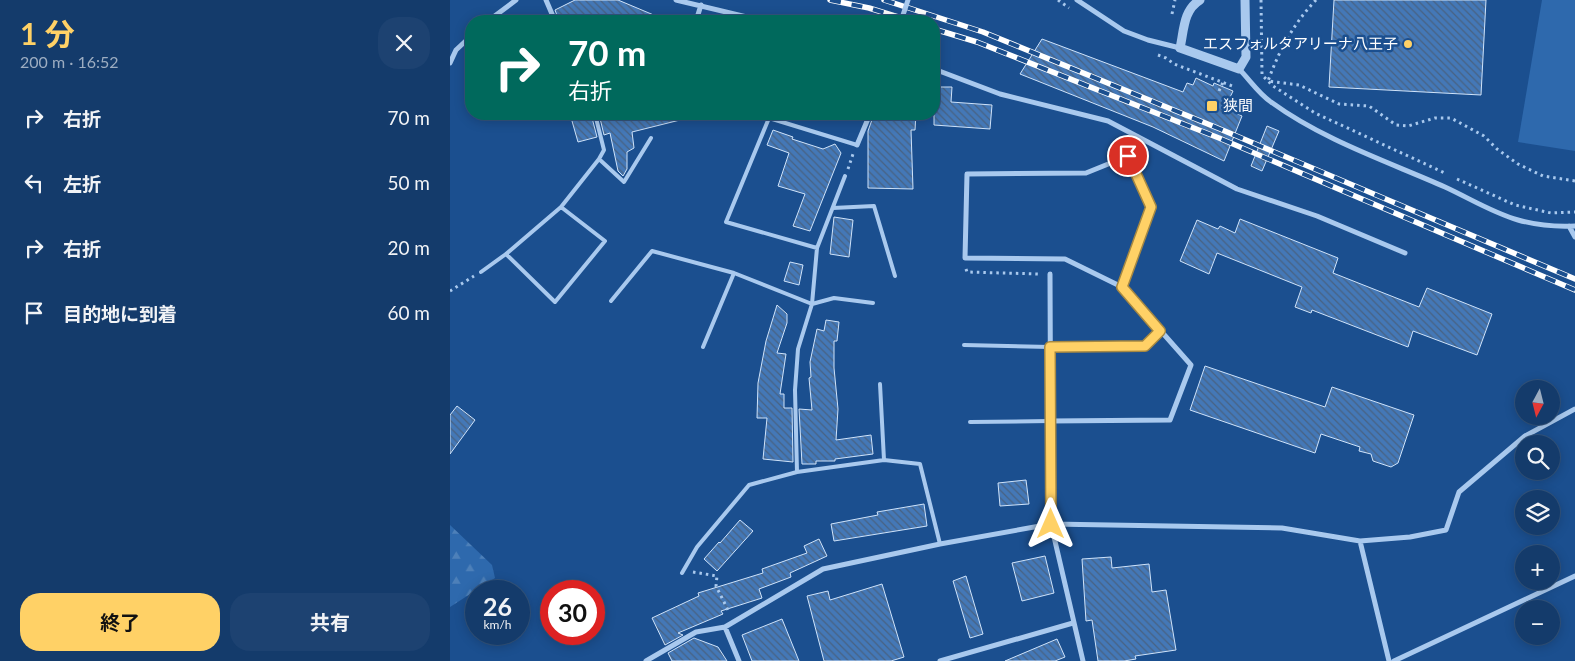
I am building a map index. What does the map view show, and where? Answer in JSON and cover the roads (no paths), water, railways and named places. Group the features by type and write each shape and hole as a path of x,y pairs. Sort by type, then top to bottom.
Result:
{"street":[{"path":"496,15 516,0"},
{"path":"546,0 552,15"},
{"path":"676,0 740,15"},
{"path":"903,15 908,0"},
{"path":"1077,0 1124,31 1239,69 1258,91 1271,102 1317,131 1470,198 1506,216 1536,223 1572,226 1575,238"},
{"path":"1180,48 1186,14 1194,3 1200,0"},
{"path":"1239,69 1246,57 1245,0"},
{"path":"698,15 701,5"},
{"path":"450,63 456,50 465,42"},
{"path":"940,71 1000,94 1108,121 1237,189 1317,216 1405,253"},
{"path":"857,145 867,120"},
{"path":"1050,421 1170,420 1191,365 1122,287 1065,260 965,258 967,174 1086,173 1128,156 1138,137"},
{"path":"1122,287 1151,207 1128,156"},
{"path":"1050,274 1051,524 1083,661"},
{"path":"646,661 696,632 725,627 823,569 940,544 1051,524 1282,528 1360,541 1410,537 1446,530 1459,492 1525,436 1575,409"},
{"path":"1360,541 1389,661"},
{"path":"1394,661 1575,576"},
{"path":"940,661 1073,623"},
{"path":"725,627 740,661"}],"lane":[{"path":"450,46 456,50"},
{"path":"481,272 506,254 561,207 599,159 604,150 596,120"},
{"path":"768,120 726,222 817,248"},
{"path":"776,120 857,145"},
{"path":"599,159 624,182 651,138"},
{"path":"797,472 795,390 798,349 812,304 817,248 845,176"},
{"path":"833,208 874,206 895,276"},
{"path":"506,254 555,302 605,241 561,207"},
{"path":"611,301 652,251 734,273 812,304 834,298 873,303"},
{"path":"703,347 734,273"},
{"path":"964,345 1050,347 1145,346 1160,331"},
{"path":"880,384 884,460"},
{"path":"970,422 1050,421"},
{"path":"683,572 697,548 749,485 797,472 884,460 920,464 940,544"}],"railway":[{"path":"830,0 892,15"},
{"path":"884,0 930,15"},
{"path":"940,18 983,32 1220,129 1575,279"},
{"path":"940,31 977,42 1219,138 1575,290"}],"place":[{"name":"エスフォルタアリーナ八王子","path":"1408,44"},
{"name":"狭間","path":"1212,106"}]}
